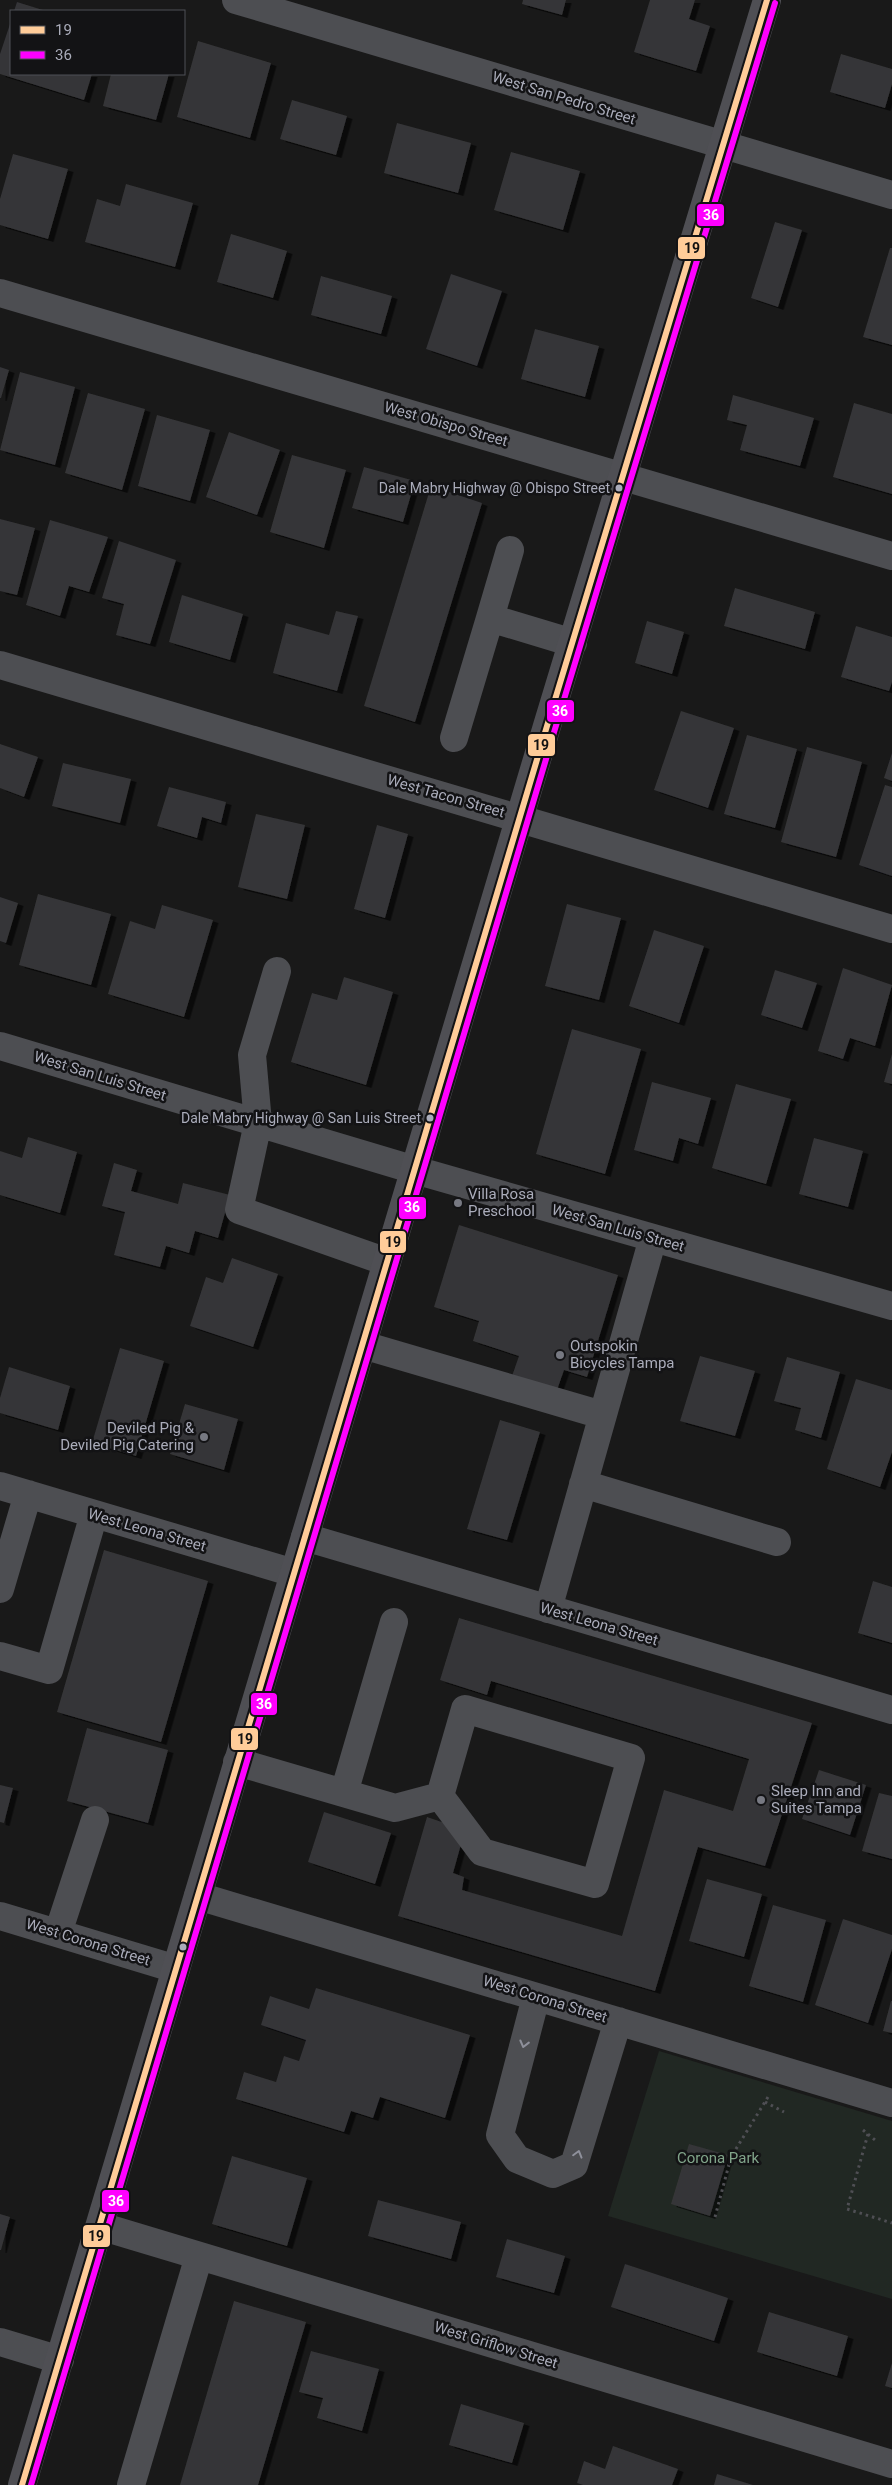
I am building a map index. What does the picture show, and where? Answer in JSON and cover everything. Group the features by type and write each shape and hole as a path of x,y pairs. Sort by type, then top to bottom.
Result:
{"main road":[{"path":"22,2485 520,818 767,0"}],"street":[{"name":"West San Pedro Street","path":"236,0 892,195"},
{"name":"West Obispo Street","path":"0,293 892,556"},
{"path":"454,738 510,550"},
{"path":"490,618 573,643"},
{"name":"West Tacon Street","path":"0,665 892,929"},
{"path":"277,971 252,1055 258,1123 239,1210 387,1262"},
{"name":"West San Luis Street","path":"0,1046 415,1170 892,1306"},
{"path":"548,1609 652,1238"},
{"path":"363,1345 602,1416"},
{"path":"583,1484 777,1542"},
{"name":"West Leona Street","path":"0,1486 294,1573"},
{"path":"0,1589 28,1494"},
{"path":"0,1656 49,1670 94,1514"},
{"name":"West Leona Street","path":"305,1537 892,1710"},
{"path":"344,1793 394,1622"},
{"path":"465,1709 631,1758 595,1884 482,1852 440,1796 465,1709"},
{"path":"238,1762 395,1808 440,1796"},
{"path":"58,1934 94,1820"},
{"name":"West Corona Street","path":"198,1896 892,2103"},
{"name":"West Corona Street","path":"0,1916 176,1969"},
{"path":"536,1997 500,2136 517,2158 554,2174 574,2165 618,2022"},
{"name":"West Griflow Street","path":"100,2226 892,2464"},
{"path":"131,2485 199,2256"},
{"path":"0,2342 60,2360"}],"path":[{"path":"715,2217 732,2157 772,2090"},
{"path":"765,2102 784,2112"},
{"path":"862,2130 875,2140"},
{"path":"868,2134 847,2209 892,2223"}],"green space":[{"name":"Corona Park","path":"659,2051 892,2121 892,2299 608,2216"}],"building":[{"path":"523,0 566,0 562,15 522,4"},
{"path":"650,0 695,0 689,19 710,26 696,71 634,52"},
{"path":"17,2 43,10 14,10"},
{"path":"10,24 10,75 92,75 84,100 0,74 0,54"},
{"path":"198,41 271,63 250,138 177,117"},
{"path":"841,54 892,69 892,84 885,108 830,92"},
{"path":"111,75 169,75 156,120 103,106"},
{"path":"292,100 347,116 336,155 280,139"},
{"path":"397,123 471,143 458,193 384,173"},
{"path":"511,152 580,171 563,230 494,210"},
{"path":"13,154 68,169 48,239 0,225 0,199"},
{"path":"126,184 193,203 175,267 85,242 97,199 120,206"},
{"path":"775,222 802,230 778,307 751,298"},
{"path":"231,234 287,251 273,298 217,282"},
{"path":"890,248 892,248 892,345 863,337"},
{"path":"451,274 502,291 477,366 426,349"},
{"path":"321,276 392,296 381,334 311,315"},
{"path":"535,329 599,346 585,397 521,379"},
{"path":"0,367 9,370 1,398 0,398"},
{"path":"20,372 75,387 55,465 0,450"},
{"path":"88,393 145,409 122,490 65,473"},
{"path":"733,395 814,418 800,466 740,450 747,425 727,420"},
{"path":"854,403 892,414 892,494 833,477"},
{"path":"157,415 210,430 190,501 138,486"},
{"path":"229,432 280,450 257,515 206,497"},
{"path":"292,455 346,470 324,548 270,532"},
{"path":"364,467 415,481 403,522 352,508"},
{"path":"431,486 482,503 415,722 364,706"},
{"path":"0,519 35,528 17,595 0,591"},
{"path":"50,520 108,537 89,592 69,586 60,616 26,605"},
{"path":"119,541 176,560 150,644 116,635 124,604 102,598"},
{"path":"735,588 815,612 805,649 724,626"},
{"path":"182,595 243,614 230,660 169,642"},
{"path":"336,611 358,616 337,691 273,673 286,623 329,635"},
{"path":"647,621 684,632 672,674 635,663"},
{"path":"856,626 892,637 892,682 889,691 841,677"},
{"path":"681,711 734,728 708,808 654,790"},
{"path":"747,735 797,749 775,828 724,814"},
{"path":"0,744 38,757 24,797 0,788"},
{"path":"807,747 862,762 836,857 781,842"},
{"path":"892,753 892,781 884,778"},
{"path":"63,763 131,779 120,823 52,806"},
{"path":"885,785 892,787 892,876 859,865"},
{"path":"169,787 226,802 221,823 202,817 197,838 157,826"},
{"path":"256,814 305,825 287,899 238,887"},
{"path":"377,825 408,834 385,918 354,909"},
{"path":"38,894 111,914 91,985 19,965"},
{"path":"0,897 18,903 6,943 0,941"},
{"path":"567,904 621,918 599,1000 545,986"},
{"path":"162,905 213,920 184,1017 108,994 130,921 155,929"},
{"path":"654,930 704,946 679,1023 629,1006"},
{"path":"843,968 892,985 875,1046 850,1038 843,1059 818,1051"},
{"path":"775,970 817,983 802,1028 761,1015"},
{"path":"344,977 393,992 366,1085 291,1062 312,993 337,1000"},
{"path":"572,1029 641,1049 605,1174 536,1154"},
{"path":"892,1054 892,1084 884,1082"},
{"path":"652,1082 711,1098 698,1144 679,1138 673,1161 634,1150"},
{"path":"736,1084 791,1099 766,1184 712,1168"},
{"path":"28,1137 77,1152 60,1213 0,1195 0,1151 22,1158"},
{"path":"814,1138 863,1151 848,1207 799,1194"},
{"path":"114,1163 137,1170 131,1191 178,1204 183,1183 230,1195 218,1238 195,1231 189,1253 166,1246 160,1267 114,1255 125,1212 102,1206"},
{"path":"459,1225 618,1275 587,1377 564,1370 557,1390 512,1376 519,1356 473,1341 479,1321 434,1307"},
{"path":"232,1258 278,1274 253,1347 190,1326 206,1277 223,1283"},
{"path":"120,1348 164,1361 136,1456 92,1443"},
{"path":"700,1356 755,1371 735,1436 680,1421"},
{"path":"787,1357 840,1372 821,1438 795,1430 801,1408 774,1401"},
{"path":"9,1367 70,1386 58,1430 0,1413 0,1398"},
{"path":"856,1379 892,1390 892,1452 880,1487 827,1469"},
{"name":"Deviled Pig & Deviled Pig Catering","path":"185,1404 238,1419 224,1470 170,1454"},
{"path":"500,1420 540,1432 507,1540 467,1529"},
{"path":"104,1550 208,1581 161,1742 57,1712"},
{"path":"873,1581 892,1587 892,1643 858,1633"},
{"name":"Sleep Inn and Suites Tampa","path":"459,1618 812,1723 765,1866 698,1847 655,1991 398,1916 427,1817 465,1830 453,1873 464,1877 462,1890 622,1936 664,1790 733,1811 749,1759 491,1681 487,1695 440,1680"},
{"path":"87,1728 168,1750 148,1823 67,1801"},
{"path":"819,1770 866,1785 850,1835 802,1819"},
{"path":"0,1785 13,1788 4,1823 0,1822"},
{"path":"879,1793 892,1796 892,1859 862,1851"},
{"path":"324,1812 391,1833 375,1884 308,1862"},
{"path":"707,1879 762,1894 744,1957 689,1941"},
{"path":"773,1905 826,1920 803,2002 749,1986"},
{"path":"843,1919 892,1935 892,1949 868,2023 815,2005"},
{"path":"316,1988 470,2035 445,2118 380,2097 373,2118 351,2111 344,2132 236,2099 244,2072 276,2082 284,2056 299,2061 306,2040 261,2025 270,1996 309,2009"},
{"path":"892,2001 892,2033 883,2031"},
{"path":"689,2144 728,2155 710,2216 671,2204"},
{"path":"232,2156 307,2178 287,2246 212,2224"},
{"path":"378,2200 461,2222 451,2259 368,2236"},
{"path":"0,2214 10,2217 1,2250 0,2250"},
{"path":"507,2239 565,2256 554,2293 496,2277"},
{"path":"625,2264 728,2298 714,2341 611,2307"},
{"path":"234,2301 306,2322 258,2485 180,2485"},
{"path":"769,2312 848,2336 837,2376 757,2352"},
{"path":"311,2351 379,2369 362,2431 317,2418 323,2398 299,2392"},
{"path":"892,2363 892,2388 885,2386"},
{"path":"461,2404 524,2423 512,2463 449,2445"},
{"path":"613,2446 678,2469 672,2485 583,2485 577,2483 584,2461 605,2469"},
{"path":"717,2474 753,2485 714,2485"}],"transit line":[{"name":"19","path":"22,2485 547,726 767,0"},
{"name":"36","path":"31,2485 555,729 775,3"}],"place":[{"name":"Dale Mabry Highway @ Obispo Street","path":"619,488"},
{"name":"Dale Mabry Highway @ San Luis Street","path":"430,1118"},
{"name":"Villa Rosa Preschool","path":"458,1203"},
{"name":"Outspokin Bicycles Tampa","path":"560,1355"},
{"name":"Deviled Pig & Deviled Pig Catering","path":"204,1437"},
{"name":"Sleep Inn and Suites Tampa","path":"761,1800"}]}
